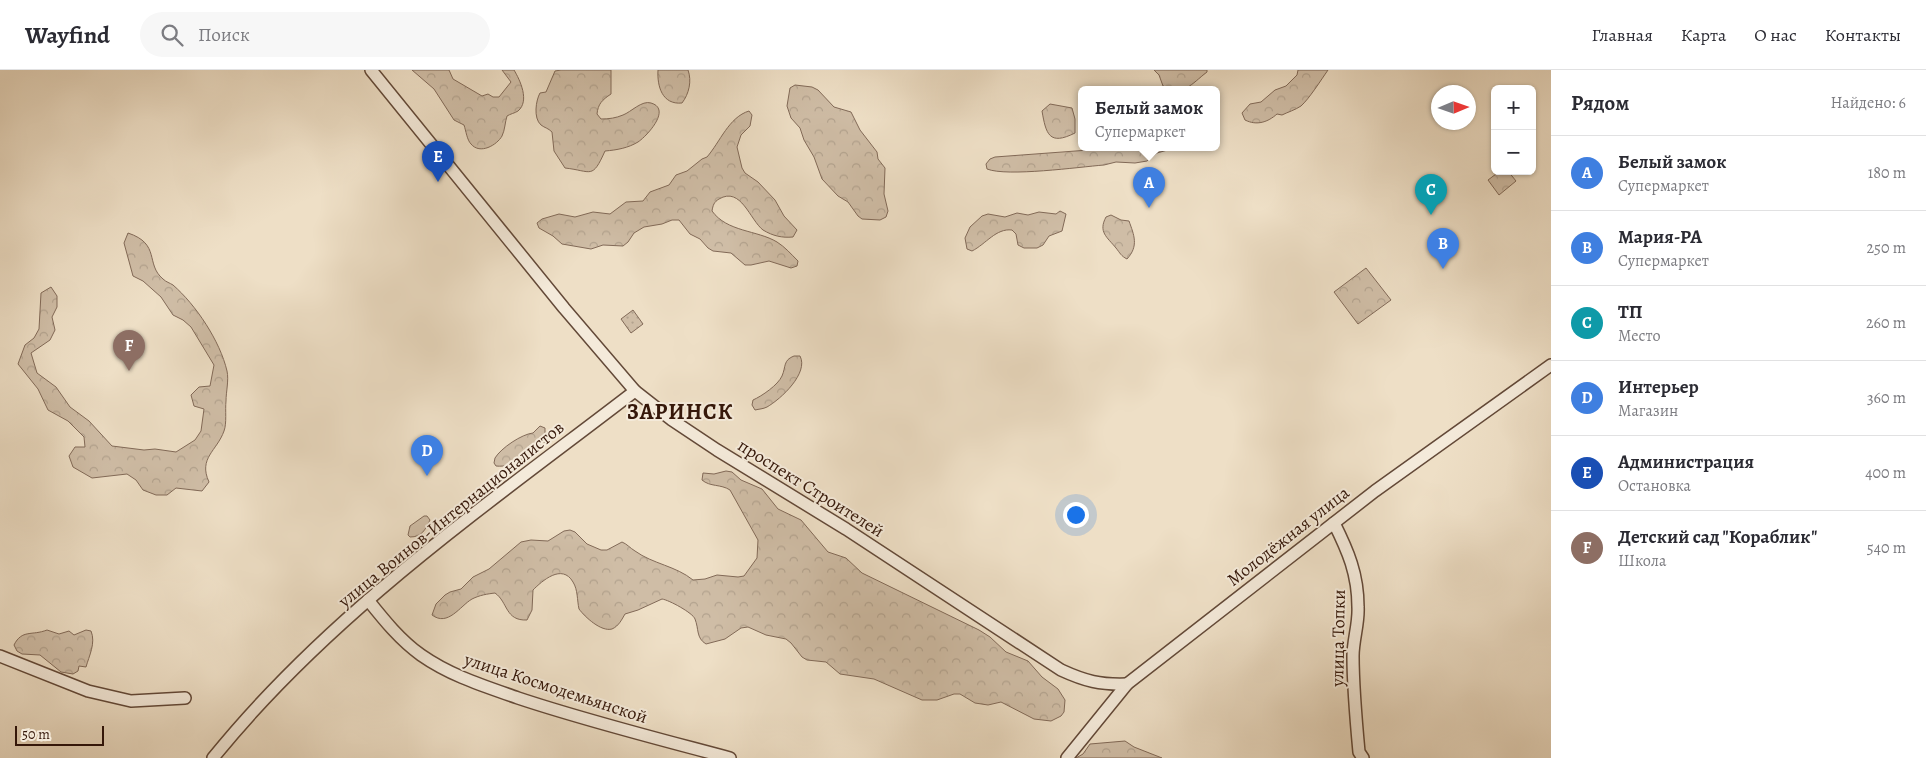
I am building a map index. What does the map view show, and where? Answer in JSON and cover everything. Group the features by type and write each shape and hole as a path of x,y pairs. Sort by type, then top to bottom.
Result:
{"street":[{"name":"проспект Строителей","path":"371,70 564,308 635,391 672,420 717,450 846,529 1061,670 1083,680 1111,685 1127,684"},
{"name":"Молодёжная улица","path":"1067,758 1127,684 1382,486 1551,365"},
{"name":"улица Воинов-Интернационалистов","path":"213,758 268,695 368,600 461,525 635,391"},
{"name":"улица Топки","path":"1334,523 1349,554 1356,580 1358,607 1353,654 1354,709 1359,752 1362,758"},
{"name":"улица Космодемьянской","path":"368,600 392,629 420,654 444,670 468,681 576,716 730,758"},
{"path":"0,656 88,691 131,702 185,698"}],"green space":[{"path":"412,70 449,70 453,79 482,96 488,94 493,97 499,97 511,82 502,70 514,70 523,90 522,107 507,116 500,139 488,148 479,149 470,142 464,125 454,120 434,89"},
{"path":"611,70 611,94 601,102 597,114 601,119 612,118 626,114 644,103 651,103 657,106 659,111 652,129 638,142 630,146 605,151 597,166 590,172 565,168 554,151 552,132 538,122 536,114 536,104 540,93 546,92 555,71"},
{"path":"658,70 688,70 689,87 682,103 675,103 665,98 660,88"},
{"path":"1154,70 1207,70 1190,86 1163,86 1159,75"},
{"path":"1298,70 1328,70 1301,106 1282,115 1277,114 1262,122 1254,123 1245,120 1242,113 1250,104 1261,102 1275,90 1286,86 1297,75"},
{"path":"795,85 812,87 818,90 834,107 851,112 860,130 877,152 878,159 885,168 884,194 888,211 886,217 880,220 862,219 848,202 838,196 822,179 814,157 804,140 800,128 791,118 787,106 790,88"},
{"path":"1050,104 1072,108 1075,119 1075,133 1059,138 1050,136 1045,126 1042,111"},
{"path":"749,111 752,115 750,126 741,135 737,147 742,168 745,173 758,182 775,200 784,216 797,230 793,237 785,237 763,230 739,200 733,197 727,196 716,201 712,211 718,218 734,227 777,242 798,261 797,266 791,268 769,261 745,265 731,253 713,251 708,248 700,239 690,234 679,220 644,227 634,233 623,246 603,245 591,249 562,244 539,228 537,223 542,219 559,214 575,217 593,212 610,214 626,202 643,201 650,192 669,185 676,175 687,171 707,157 730,124"},
{"path":"1078,151 1164,151 1157,153 1147,161 1135,163 1116,162 1104,165 1026,172 987,169 986,164 995,157"},
{"path":"1495,175 1511,175 1516,181 1499,195 1488,180"},
{"path":"1060,211 1066,214 1062,231 1049,236 1043,245 1037,248 1024,248 1018,245 1016,234 1012,230 1006,230 996,234 972,251 967,249 965,238 970,227 982,216 988,214 1005,217 1017,213 1028,215 1039,212 1056,214"},
{"path":"1111,215 1121,220 1129,221 1134,236 1134,245 1127,259 1123,257 1103,230 1106,217"},
{"path":"128,233 145,243 149,248 158,273 164,280 182,293 198,313 213,336 224,360 228,382 225,428 207,461 206,474 209,482 202,491 176,488 167,495 156,495 143,490 136,480 127,474 92,478 73,467 69,456 75,447 85,447 84,437 68,421 48,410 38,389 18,364 25,345 34,338 39,329 41,293 51,287 57,296 57,307 52,317 55,330 50,340 31,353 37,373 56,387 70,407 89,421 112,446 176,452 195,440 201,431 204,409 194,406 191,395 199,387 210,386 214,365 191,327 173,315 161,297 143,281 133,276 124,243"},
{"path":"1366,268 1391,300 1358,324 1334,292"},
{"path":"633,310 643,324 631,333 621,319"},
{"path":"794,356 800,356 802,363 801,370 792,385 766,408 755,410 752,405 753,400 777,383 782,376 786,362"},
{"path":"540,426 545,428 545,442 540,447 510,465 496,466 494,463 495,458 502,450 518,439 533,433"},
{"path":"726,471 732,472 741,480 762,489 778,509 801,520 828,552 846,558 862,573 979,630 990,637 1006,652 1028,661 1042,677 1058,689 1065,700 1064,712 1061,716 1051,721 1034,719 1001,702 988,705 975,703 960,694 954,694 937,700 922,700 874,679 840,674 826,662 807,660 802,657 786,639 766,635 748,627 741,628 725,639 706,644 699,636 693,616 680,607 662,599 625,614 612,629 603,628 589,620 579,609 575,585 563,574 552,576 533,590 532,610 527,620 520,619 511,614 495,593 472,599 449,617 443,619 432,615 436,604 445,595 461,589 473,577 489,569 521,542 531,540 548,541 564,531 570,530 575,532 587,544 601,550 607,550 622,542 649,559 679,571 693,580 717,575 744,576 757,558 758,540 730,490 708,484 702,480 703,473 714,474"},
{"path":"424,516 427,516 430,520 425,530 417,536 410,537 408,535 410,526"},
{"path":"47,630 59,634 69,631 74,635 86,630 91,631 93,640 86,667 79,666 78,671 73,674 61,672 40,655 22,654 17,651 14,645 20,637"},
{"path":"1125,741 1134,747 1162,758 1076,758 1083,754 1090,744"}],"place":[{"name":"Администрация","path":"438,182"},
{"name":"Белый замок","path":"1149,208"},
{"name":"ТП","path":"1431,215"},
{"name":"Мария-РА","path":"1443,269"},
{"name":"Детский сад \"Кораблик\"","path":"129,371"},
{"name":"Интерьер","path":"427,476"}],"district":[{"name":"ЗАРИНСК","path":"680,411"}]}
